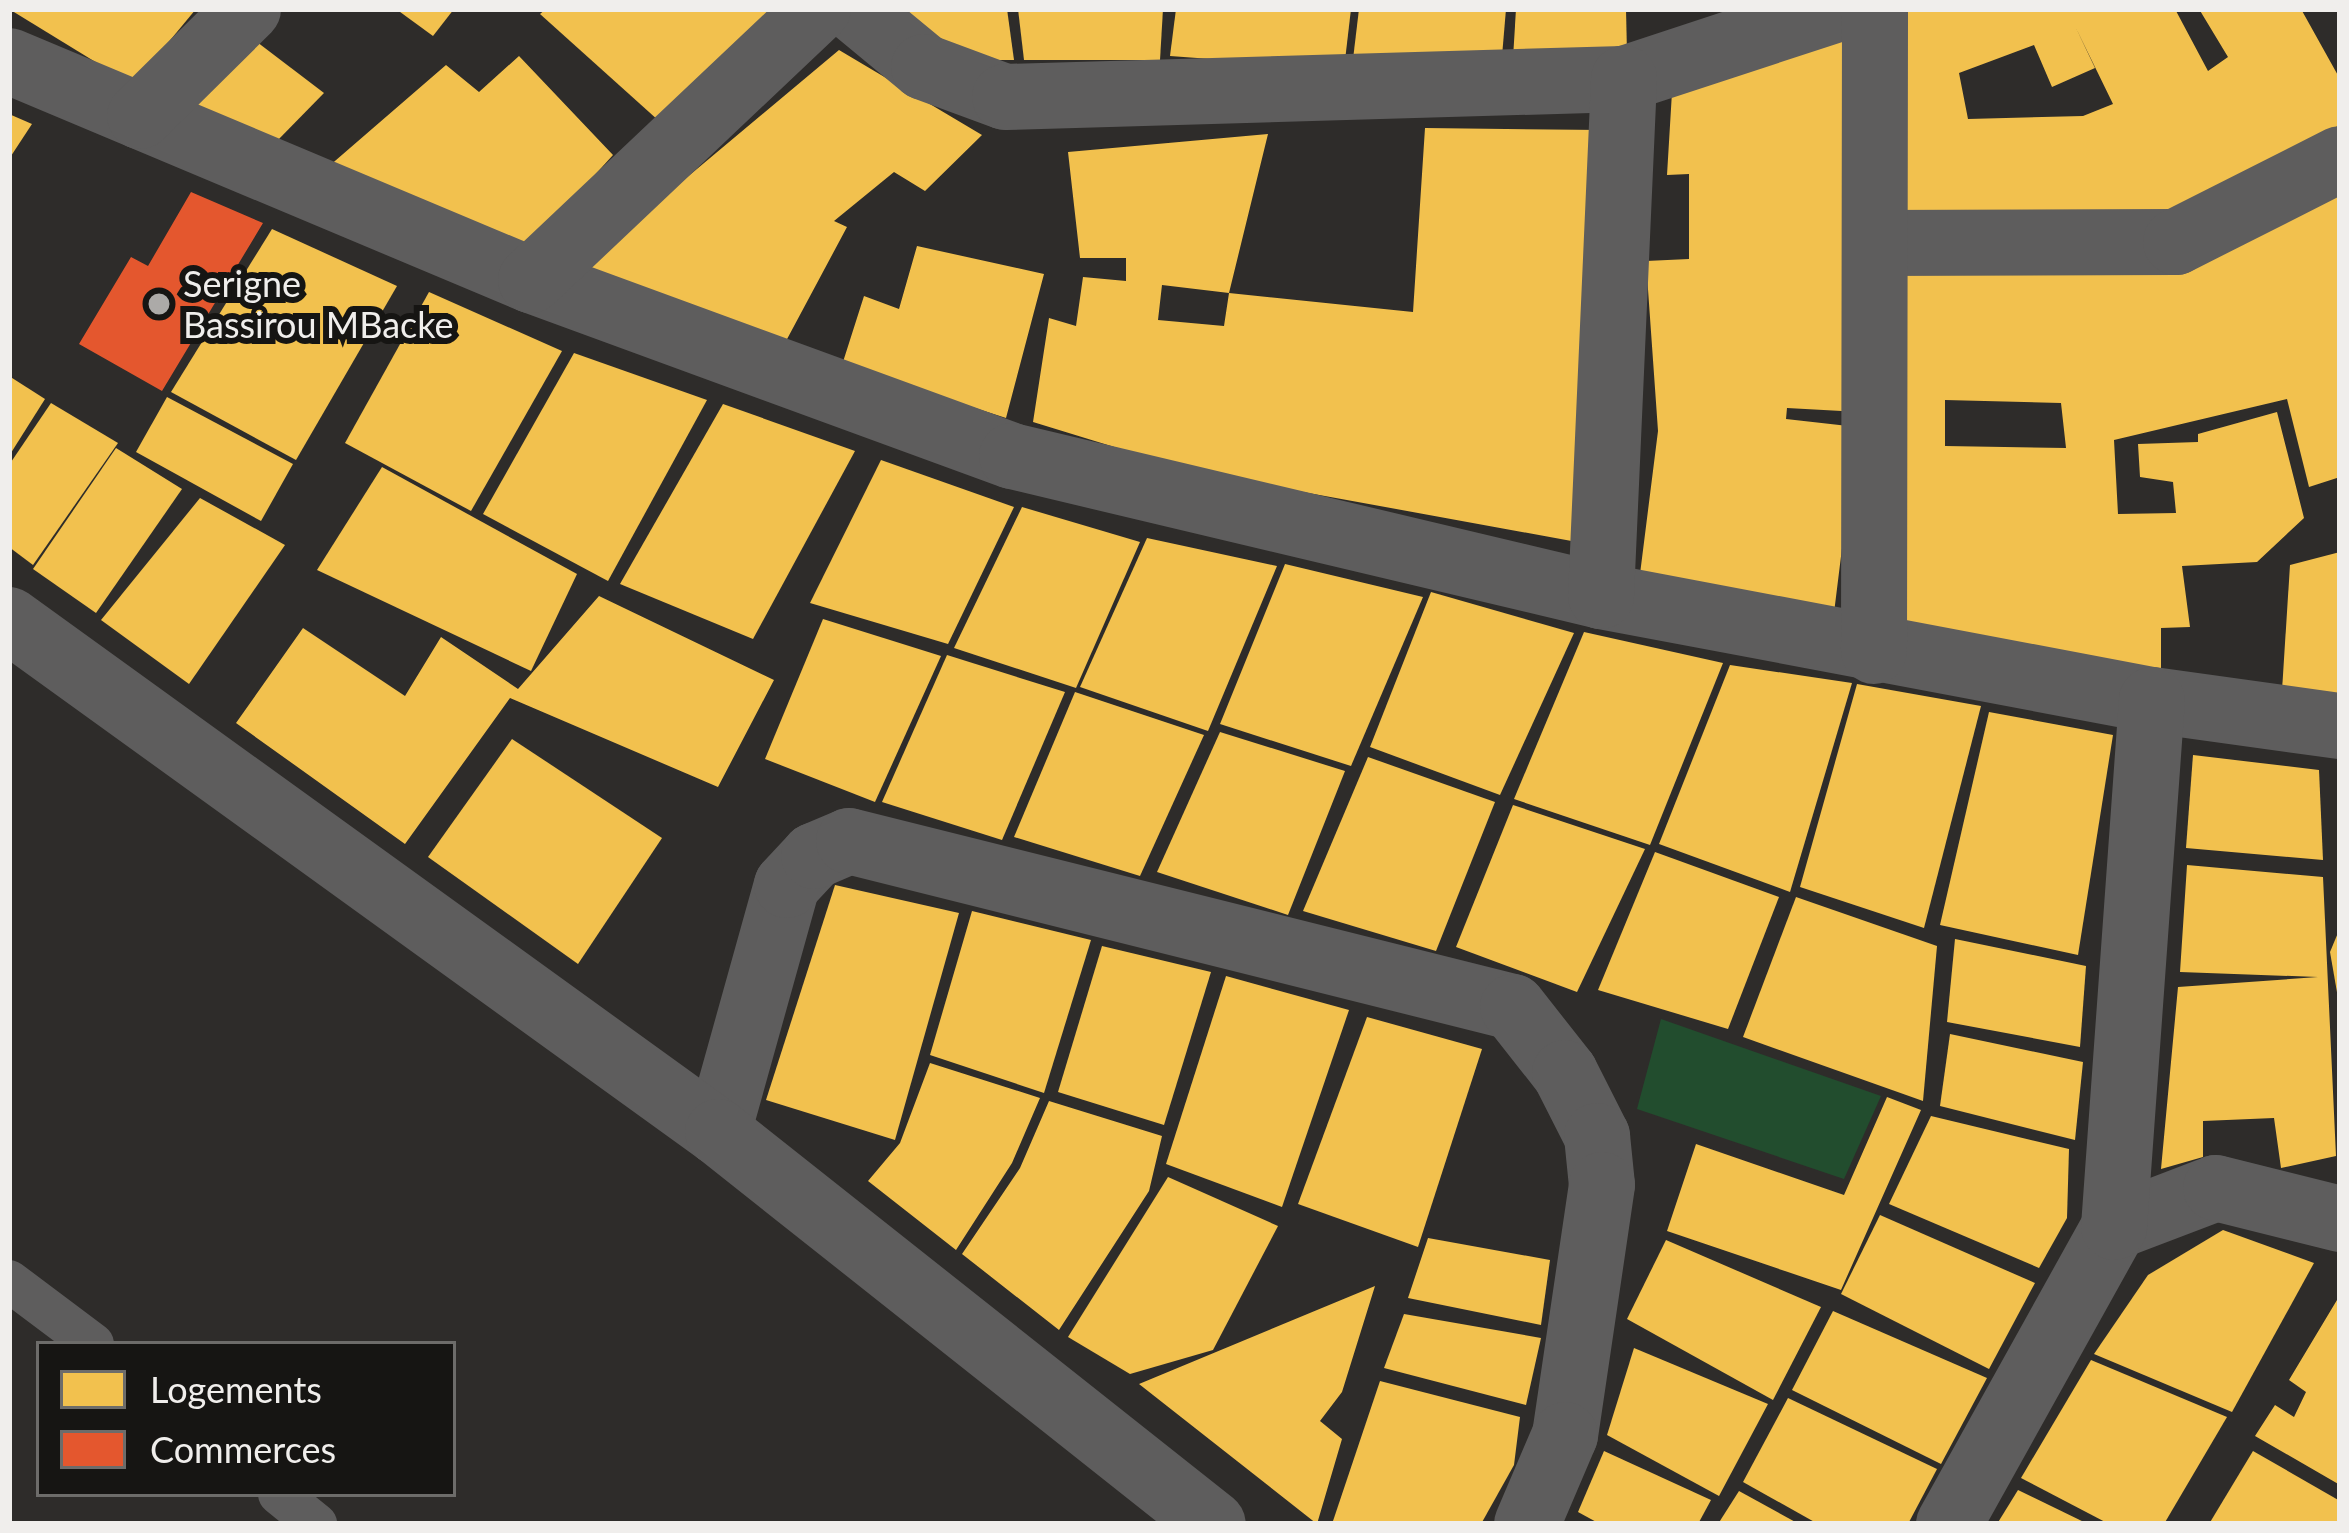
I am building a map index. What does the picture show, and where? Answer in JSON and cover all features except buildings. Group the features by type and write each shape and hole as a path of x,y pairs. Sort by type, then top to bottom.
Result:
{"street":[{"path":"140,116 248,9"},
{"path":"531,280 818,9"},
{"path":"854,9 924,67 1005,97 1624,79 1837,9"},
{"path":"1874,651 1875,9"},
{"path":"9,61 531,280 1012,457 1600,596 2152,700 2340,726"},
{"path":"1600,596 1624,79"},
{"path":"1878,243 2176,242 2340,159"},
{"path":"9,620 718,1132 1213,1524"},
{"path":"1949,1524 2114,1227 2152,700"},
{"path":"718,1132 787,885 814,856 849,841 1513,1007 1576,1094 1597,1136 1602,1185 1565,1435 1527,1524"},
{"path":"2114,1227 2216,1188 2340,1219"}],"lane":[{"path":"9,1281 89,1341"},
{"path":"283,1497 316,1524"}],"green space":[{"path":"1661,1019 1881,1096 1844,1179 1637,1109"}],"place":[{"name":"Serigne Bassirou MBacke","path":"159,304"}]}
